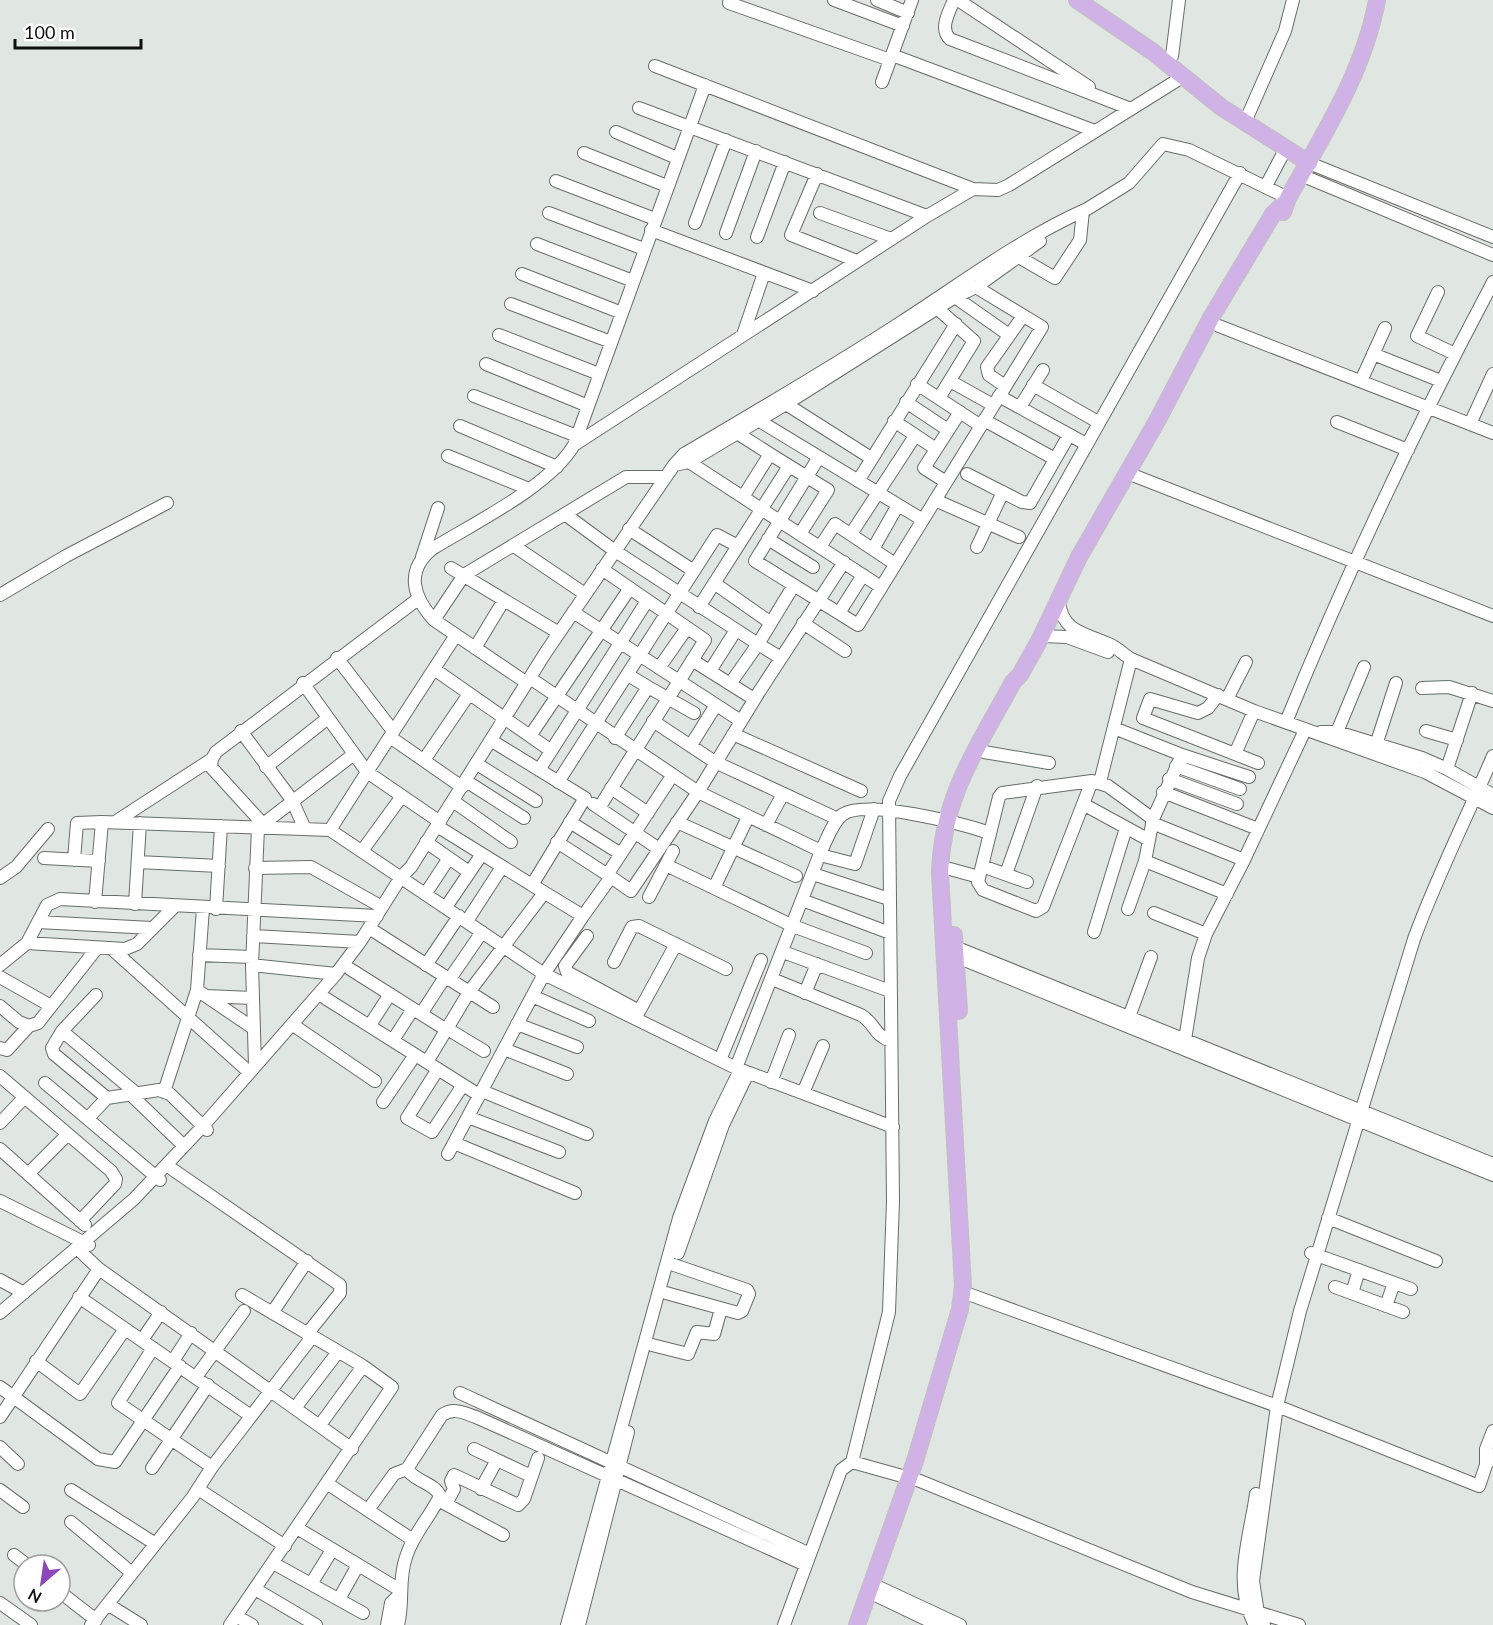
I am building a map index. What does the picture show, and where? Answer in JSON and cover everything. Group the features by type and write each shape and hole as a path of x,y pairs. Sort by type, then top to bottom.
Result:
{"main road":[{"path":"1077,0 1184,76 1221,107 1246,120 1282,145 1305,169"},
{"path":"1092,0 1172,56 1227,101 1246,120"},
{"path":"1282,145 1314,146 1322,140 1329,109 1360,34 1368,0"},
{"path":"1067,586 1088,563 1219,326 1282,218 1287,200 1338,111 1367,39 1377,0"},
{"path":"914,1480 960,1308 963,1286 940,873 956,789 1013,682 1020,675 1042,636 1079,557 1157,421 1212,316 1273,214 1287,200"},
{"path":"857,1625 874,1590 914,1480 971,1295 973,1260 949,820 1021,686 1020,675"},
{"path":"867,1625 874,1590"}],"street":[{"path":"834,0 903,26"},
{"path":"877,0 908,13"},
{"path":"882,82 912,0"},
{"path":"1110,101 956,0 944,28 950,39 1110,101 1131,109"},
{"path":"1172,56 1179,0"},
{"path":"1246,120 1285,31 1293,0"},
{"path":"729,3 891,57 1095,131"},
{"path":"655,66 973,189 998,190 1184,76"},
{"path":"421,558 529,489 557,467 576,441 688,126 705,85"},
{"path":"639,108 927,216"},
{"path":"616,132 677,158"},
{"path":"695,223 726,140"},
{"path":"674,465 689,462 786,404 955,297 976,287 1017,256 1129,183 1163,144 1189,150 1240,173 1287,200"},
{"path":"1266,186 1282,145"},
{"path":"726,233 756,151"},
{"path":"584,153 667,186"},
{"path":"757,237 785,162"},
{"path":"1305,169 1493,237"},
{"path":"1305,169 1493,255"},
{"path":"858,1463 889,1312 893,1126 889,899 890,813 900,776 1240,173"},
{"path":"817,174 791,235 857,261"},
{"path":"556,182 764,273 813,291"},
{"path":"576,441 927,216 973,189"},
{"path":"1017,256 1055,278 1080,240 1084,211"},
{"path":"158,1179 184,1146 205,1129 350,969 426,842 492,741 528,680 664,477 684,454 892,328 1012,249 1054,224 1084,211"},
{"path":"549,213 644,249"},
{"path":"820,213 891,239"},
{"path":"537,244 633,281"},
{"path":"743,335 764,273"},
{"path":"522,274 622,313"},
{"path":"1286,722 1354,563 1428,407 1493,282"},
{"path":"819,457 755,561 858,625 1041,327 976,287"},
{"path":"1438,292 1417,336 1455,354"},
{"path":"955,297 1009,336"},
{"path":"511,304 611,342"},
{"path":"938,309 974,341 939,398"},
{"path":"999,396 987,372 1023,316"},
{"path":"858,481 956,324"},
{"path":"1219,326 1493,433"},
{"path":"1361,381 1385,328"},
{"path":"499,335 599,374"},
{"path":"1373,354 1441,381"},
{"path":"486,364 588,406"},
{"path":"1020,407 1043,370"},
{"path":"1470,424 1493,375"},
{"path":"950,381 999,396 1086,444"},
{"path":"917,384 960,412 1055,459"},
{"path":"1034,385 1098,422"},
{"path":"474,396 576,441"},
{"path":"906,402 948,430"},
{"path":"786,404 871,458"},
{"path":"946,482 924,468 960,412"},
{"path":"758,420 923,520"},
{"path":"894,421 936,449"},
{"path":"1337,422 1408,450"},
{"path":"460,426 557,467"},
{"path":"737,433 828,490 800,534"},
{"path":"967,474 1022,502 1030,503 1070,435"},
{"path":"851,534 915,436"},
{"path":"743,497 770,454"},
{"path":"448,456 529,489"},
{"path":"689,462 881,587"},
{"path":"699,607 789,466"},
{"path":"1135,476 1493,616"},
{"path":"434,620 464,575 626,477 664,477"},
{"path":"977,547 1003,492"},
{"path":"935,500 1019,537"},
{"path":"0,595 66,556 167,503"},
{"path":"873,549 898,505"},
{"path":"438,508 421,558 415,590 422,607 434,620 576,710 698,792 821,853 855,864 874,809"},
{"path":"566,515 679,594 781,658"},
{"path":"820,547 835,524 895,564"},
{"path":"629,529 694,571"},
{"path":"558,782 717,535 738,546"},
{"path":"768,539 813,567"},
{"path":"514,546 585,594"},
{"path":"557,842 631,891 698,792 802,623 844,562"},
{"path":"451,568 559,633"},
{"path":"598,808 705,640 602,569"},
{"path":"839,613 863,575"},
{"path":"714,583 771,623"},
{"path":"730,684 794,585"},
{"path":"530,736 630,588"},
{"path":"115,822 212,759 216,752 241,731 418,599"},
{"path":"475,648 504,600"},
{"path":"539,770 647,601"},
{"path":"1059,603 1062,617 1070,627 1114,646 1129,658"},
{"path":"573,612 741,721"},
{"path":"802,623 845,651"},
{"path":"659,668 687,628"},
{"path":"710,671 736,630"},
{"path":"330,830 456,635"},
{"path":"1042,636 1067,637 1129,658 1254,711 1476,792 1493,795"},
{"path":"337,658 392,734 424,760 525,818"},
{"path":"1129,658 1114,728 1096,781 1083,804 1041,910 1036,911 983,890 978,882 1002,793 1037,786 1096,781 1153,821 1244,860"},
{"path":"692,660 754,699"},
{"path":"1246,662 1223,697 1208,708 1198,713 1150,699 1143,718 1258,764"},
{"path":"1337,732 1364,667"},
{"path":"434,669 550,750"},
{"path":"628,675 694,713"},
{"path":"303,683 367,772 482,854 583,916"},
{"path":"1376,745 1396,683"},
{"path":"615,738 648,687"},
{"path":"1422,688 1449,687 1493,701"},
{"path":"1447,769 1472,693"},
{"path":"424,760 469,694"},
{"path":"691,745 716,705"},
{"path":"1235,754 1254,711"},
{"path":"266,767 328,718"},
{"path":"653,721 715,762 838,819"},
{"path":"1114,728 1240,789"},
{"path":"241,731 292,800 305,829"},
{"path":"1309,731 1337,732 1447,769 1493,808"},
{"path":"1184,1045 1198,958 1206,934 1309,731"},
{"path":"1426,731 1456,740"},
{"path":"733,734 861,791"},
{"path":"492,741 585,798 659,849"},
{"path":"984,752 1049,763"},
{"path":"252,1069 255,868 260,826 354,754"},
{"path":"1314,1253 1328,1218 1393,983 1423,896 1493,756"},
{"path":"212,759 212,767 260,826"},
{"path":"1179,760 1249,777"},
{"path":"1128,909 1145,861 1153,821 1163,792 1179,760"},
{"path":"477,764 536,801"},
{"path":"575,1192 451,1149 544,974 672,776"},
{"path":"1169,779 1237,804"},
{"path":"1006,874 1037,786"},
{"path":"611,788 648,813"},
{"path":"1163,792 1258,829"},
{"path":"766,825 783,794"},
{"path":"362,851 402,796"},
{"path":"532,885 585,798"},
{"path":"453,801 511,842"},
{"path":"1083,804 1149,840"},
{"path":"614,1465 674,1265 772,979 821,853 838,819 852,811 874,809 949,820 990,833"},
{"path":"714,888 748,817"},
{"path":"95,902 102,822"},
{"path":"570,822 621,854"},
{"path":"677,822 796,876"},
{"path":"74,860 77,823 260,826 330,830 544,974 637,1015"},
{"path":"135,904 140,823"},
{"path":"216,909 221,826"},
{"path":"1094,932 1126,828"},
{"path":"0,878 16,867 48,829"},
{"path":"426,842 469,872"},
{"path":"649,897 674,851"},
{"path":"446,907 482,854"},
{"path":"44,858 99,861"},
{"path":"426,893 449,858"},
{"path":"1145,861 1227,894"},
{"path":"138,862 219,866"},
{"path":"666,865 793,926 866,953"},
{"path":"255,868 303,866 319,869 379,911"},
{"path":"426,964 502,867"},
{"path":"950,869 1006,874 1027,882"},
{"path":"813,874 889,899"},
{"path":"0,1323 158,1179 172,1169 252,1069 372,930 379,911 404,879"},
{"path":"427,1062 469,992 544,892"},
{"path":"0,965 27,943 47,905 60,899 216,909 379,911"},
{"path":"802,900 890,933"},
{"path":"27,943 97,948 132,946 174,907"},
{"path":"164,1092 188,1016 201,993 199,955 203,908"},
{"path":"1154,913 1206,934"},
{"path":"38,922 152,928"},
{"path":"614,962 632,927 635,926 726,969"},
{"path":"372,930 493,1007"},
{"path":"393,1041 447,979 482,932"},
{"path":"253,936 360,942"},
{"path":"587,936 565,966 567,972 637,1015 720,1060 771,1082 893,1126"},
{"path":"637,1015 676,944"},
{"path":"0,1048 7,1050 29,1026 38,1023 97,948"},
{"path":"112,948 252,1069"},
{"path":"783,952 890,991"},
{"path":"956,952 1129,1017 1184,1045"},
{"path":"956,952 1358,1115 1493,1164"},
{"path":"199,955 336,974"},
{"path":"1129,1017 1151,957"},
{"path":"720,1060 760,960"},
{"path":"806,993 817,964"},
{"path":"350,969 484,1051"},
{"path":"0,977 51,1006"},
{"path":"772,979 867,1018 877,1035 891,1041"},
{"path":"201,993 252,998"},
{"path":"201,993 253,1028"},
{"path":"370,1025 390,994"},
{"path":"96,995 54,1042 54,1054 107,1098"},
{"path":"532,996 589,1020"},
{"path":"325,998 464,1085 587,1134"},
{"path":"0,1006 19,1022 29,1026"},
{"path":"517,1024 577,1047"},
{"path":"296,1027 375,1081"},
{"path":"62,1031 133,1094 184,1146"},
{"path":"771,1082 789,1035"},
{"path":"803,1093 823,1046"},
{"path":"504,1049 567,1074"},
{"path":"383,1102 416,1055"},
{"path":"438,1069 407,1118 432,1132 464,1085"},
{"path":"579,1625 614,1465 679,1218 715,1121 742,1070"},
{"path":"0,1076 111,1171 116,1179 115,1184 80,1221"},
{"path":"45,1083 158,1179"},
{"path":"88,1118 107,1098 164,1092 170,1094 205,1129"},
{"path":"0,1123 25,1097"},
{"path":"1358,1115 1493,1175"},
{"path":"1253,1616 1253,1581 1273,1405 1314,1253 1358,1115"},
{"path":"468,1117 559,1152"},
{"path":"28,1174 68,1134"},
{"path":"0,1149 80,1221 99,1269 352,1449"},
{"path":"72,1603 93,1622 109,1605 271,1390 341,1289 307,1261 172,1169"},
{"path":"0,1201 90,1242"},
{"path":"1328,1218 1436,1261"},
{"path":"0,1314 90,1242"},
{"path":"1314,1253 1411,1290"},
{"path":"272,1313 307,1261"},
{"path":"666,1293 738,1313 742,1311 749,1294 747,1290 674,1265"},
{"path":"0,1417 99,1269"},
{"path":"1352,1293 1359,1270"},
{"path":"0,1280 24,1293"},
{"path":"1386,1306 1394,1283"},
{"path":"1335,1287 1403,1312"},
{"path":"242,1294 363,1366 392,1387 233,1621 252,1625"},
{"path":"971,1295 1273,1405 1479,1486 1493,1486"},
{"path":"79,1297 251,1416"},
{"path":"652,1344 688,1354 697,1332 714,1334 722,1309"},
{"path":"196,1377 244,1311"},
{"path":"142,1341 161,1312"},
{"path":"36,1361 80,1394 125,1329"},
{"path":"0,1387 98,1459 114,1462 144,1421 191,1333"},
{"path":"153,1348 118,1403 212,1467"},
{"path":"295,1408 338,1352"},
{"path":"320,1425 363,1366"},
{"path":"152,1468 208,1385"},
{"path":"460,1393 808,1559"},
{"path":"368,1510 394,1474 408,1469 442,1415 454,1411 476,1417 611,1479 808,1559"},
{"path":"1479,1486 1489,1460 1486,1449 1493,1431"},
{"path":"0,1447 18,1464"},
{"path":"474,1449 531,1476"},
{"path":"398,1625 402,1604 399,1593 405,1559 413,1540 454,1490 451,1481 454,1475 518,1504 524,1499 538,1458"},
{"path":"481,1489 497,1460"},
{"path":"784,1625 841,1470 858,1463 914,1480 1143,1574 1253,1616 1299,1625"},
{"path":"408,1469 414,1477 439,1492 442,1502 503,1535"},
{"path":"567,1625 611,1479"},
{"path":"328,1484 413,1540"},
{"path":"198,1489 285,1546"},
{"path":"0,1490 23,1507"},
{"path":"71,1490 154,1543"},
{"path":"71,1522 132,1573"},
{"path":"297,1528 399,1593"},
{"path":"311,1584 332,1550"},
{"path":"273,1563 363,1613"},
{"path":"339,1599 358,1565"},
{"path":"255,1589 316,1625"},
{"path":"874,1590 938,1625"},
{"path":"874,1590 960,1625"},
{"path":"387,1625 391,1603 399,1593"},
{"path":"0,1603 31,1625"},
{"path":"109,1605 134,1623"},
{"path":"1253,1616 1264,1625"}]}
